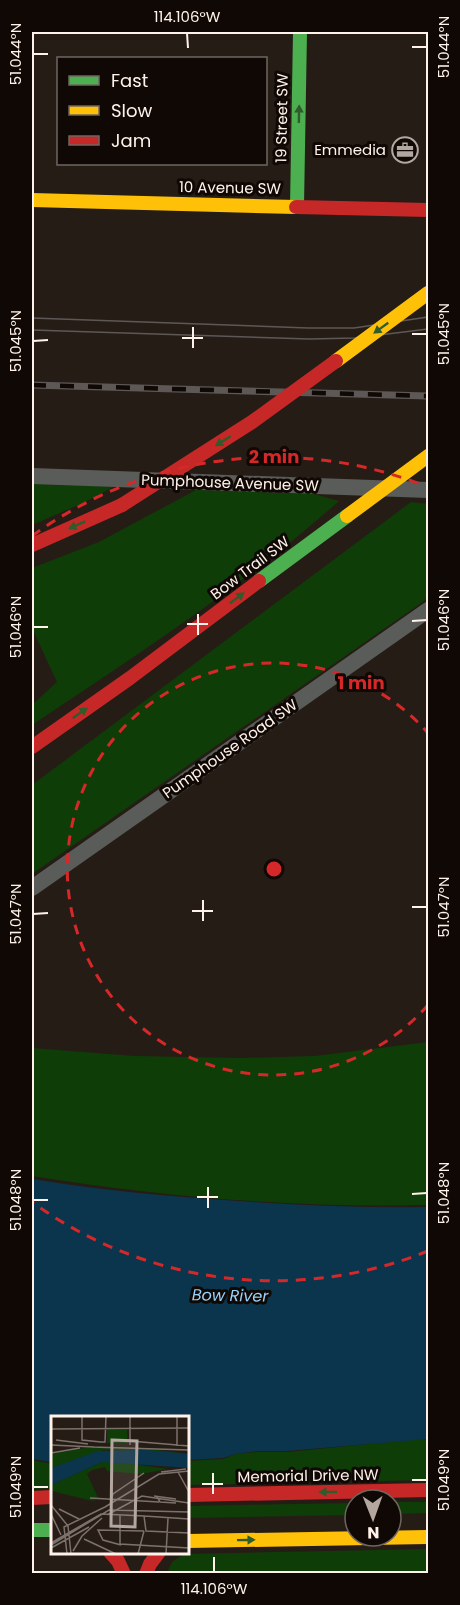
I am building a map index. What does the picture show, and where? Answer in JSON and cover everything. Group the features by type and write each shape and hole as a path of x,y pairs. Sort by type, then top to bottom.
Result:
{"main road":[{"name":"19 Street SW","path":"297,206 300,32"},
{"name":"10 Avenue SW","path":"32,200 429,210"},
{"path":"32,545 122,505 252,422 429,293"},
{"name":"Bow Trail SW","path":"32,747 130,678 429,456"},
{"name":"Memorial Drive NW","path":"189,1495 429,1490"},
{"path":"32,1498 51,1497"},
{"path":"403,1525 429,1524"},
{"path":"189,1528 343,1525"},
{"path":"32,1530 51,1530"},
{"path":"189,1541 429,1537"},
{"path":"111,1554 124,1574"},
{"path":"138,1554 140,1574"},
{"path":"146,1574 158,1554"}],"street":[{"name":"Pumphouse Avenue SW","path":"32,476 429,490"},
{"name":"Pumphouse Road SW","path":"32,888 429,610"}],"green space":[{"path":"35,484 117,485 83,503 32,525 32,486"},
{"path":"196,490 314,494 339,501 228,590 150,646 32,725 32,705 57,682 32,628 32,568 99,542"},
{"path":"411,502 428,504 428,596 424,601 32,874 32,785"},
{"path":"428,1042 428,1205 329,1205 229,1200 130,1190 32,1176 32,1048 134,1056 240,1058 315,1056"},
{"path":"428,1440 428,1480 189,1485 189,1461 223,1459 236,1454 257,1452 287,1452"},
{"path":"32,1460 51,1464 51,1488 32,1489"},
{"path":"403,1502 428,1502 428,1513 403,1514"},
{"path":"343,1503 343,1515 189,1518 189,1506"},
{"path":"428,1549 428,1573 167,1573 172,1562 184,1554"}],"water":[{"name":"Bow River","path":"32,1179 179,1197 288,1204 428,1207 428,1439 287,1451 257,1451 223,1458 189,1460 189,1416 51,1416 51,1462 32,1459"}],"tram line":[{"path":"32,318 354,328 428,317"},
{"path":"32,330 309,339 355,338 428,329"}],"railway":[{"path":"32,385 428,396"}],"traffic: fast":[{"path":"297,206 300,32"},
{"path":"259,581 347,516"},
{"path":"32,1530 51,1530"}],"traffic: slow":[{"path":"32,200 296,207"},
{"path":"336,361 428,293"},
{"path":"347,516 428,456"},
{"path":"189,1541 428,1537"}],"traffic: jam":[{"path":"296,207 428,210"},
{"path":"122,505 252,422 336,361"},
{"path":"32,545 122,505"},
{"path":"32,747 130,678 259,581"},
{"path":"189,1495 428,1490"},
{"path":"32,1498 51,1497"},
{"path":"112,1554 124,1574"},
{"path":"146,1574 158,1554"}],"place":[{"name":"Emmedia","path":"405,150"}]}
